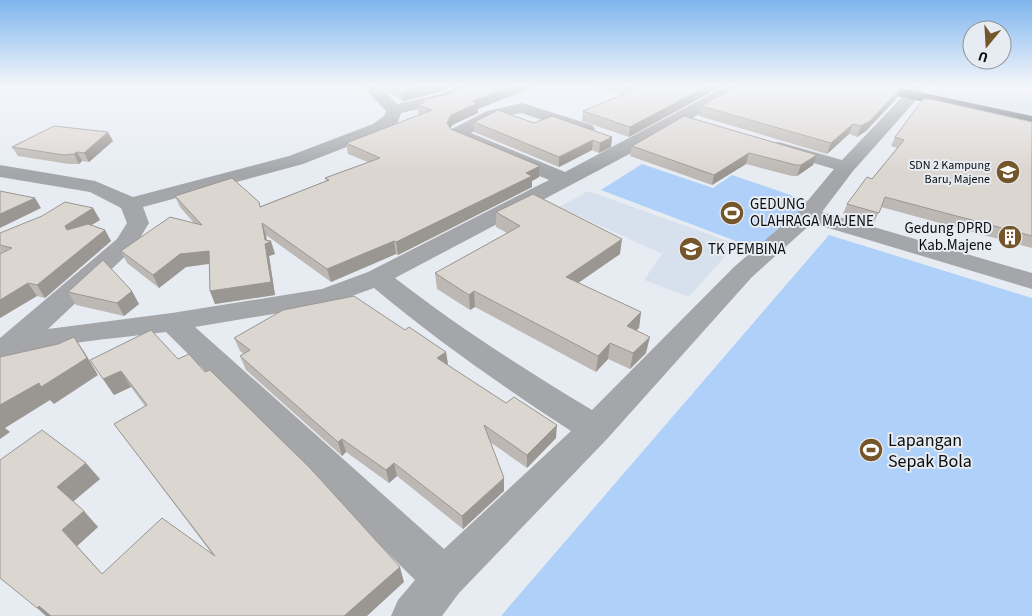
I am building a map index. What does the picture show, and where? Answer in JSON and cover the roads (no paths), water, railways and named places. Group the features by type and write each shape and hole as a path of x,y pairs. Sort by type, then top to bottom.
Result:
{"highway":[{"path":"1005,114 1032,121"}],"street":[{"path":"0,171 95,187 131,204 296,160 380,128 392,118 393,114"},
{"path":"494,114 458,133 566,180"},
{"path":"539,114 616,140"},
{"path":"7,346 327,297 377,277 566,180 616,140 688,114"},
{"path":"414,616 444,578 595,429 743,272 808,215 846,167 894,114"},
{"path":"680,118 706,126"},
{"path":"759,141 846,167"},
{"path":"72,202 95,187"},
{"path":"7,346 126,243 138,223 131,204"},
{"path":"808,215 1032,281"},
{"path":"377,277 433,322 515,378 595,429"},
{"path":"172,322 444,578"}],"place":[{"name":"SDN 2 Kampung Baru, Majene","path":"1008,172"},
{"name":"GEDUNG OLAHRAGA MAJENE","path":"732,213"},
{"name":"Gedung DPRD Kab.Majene","path":"1010,237"},
{"name":"TK PEMBINA","path":"691,249"},
{"name":"Lapangan Sepak Bola","path":"871,450"}]}
